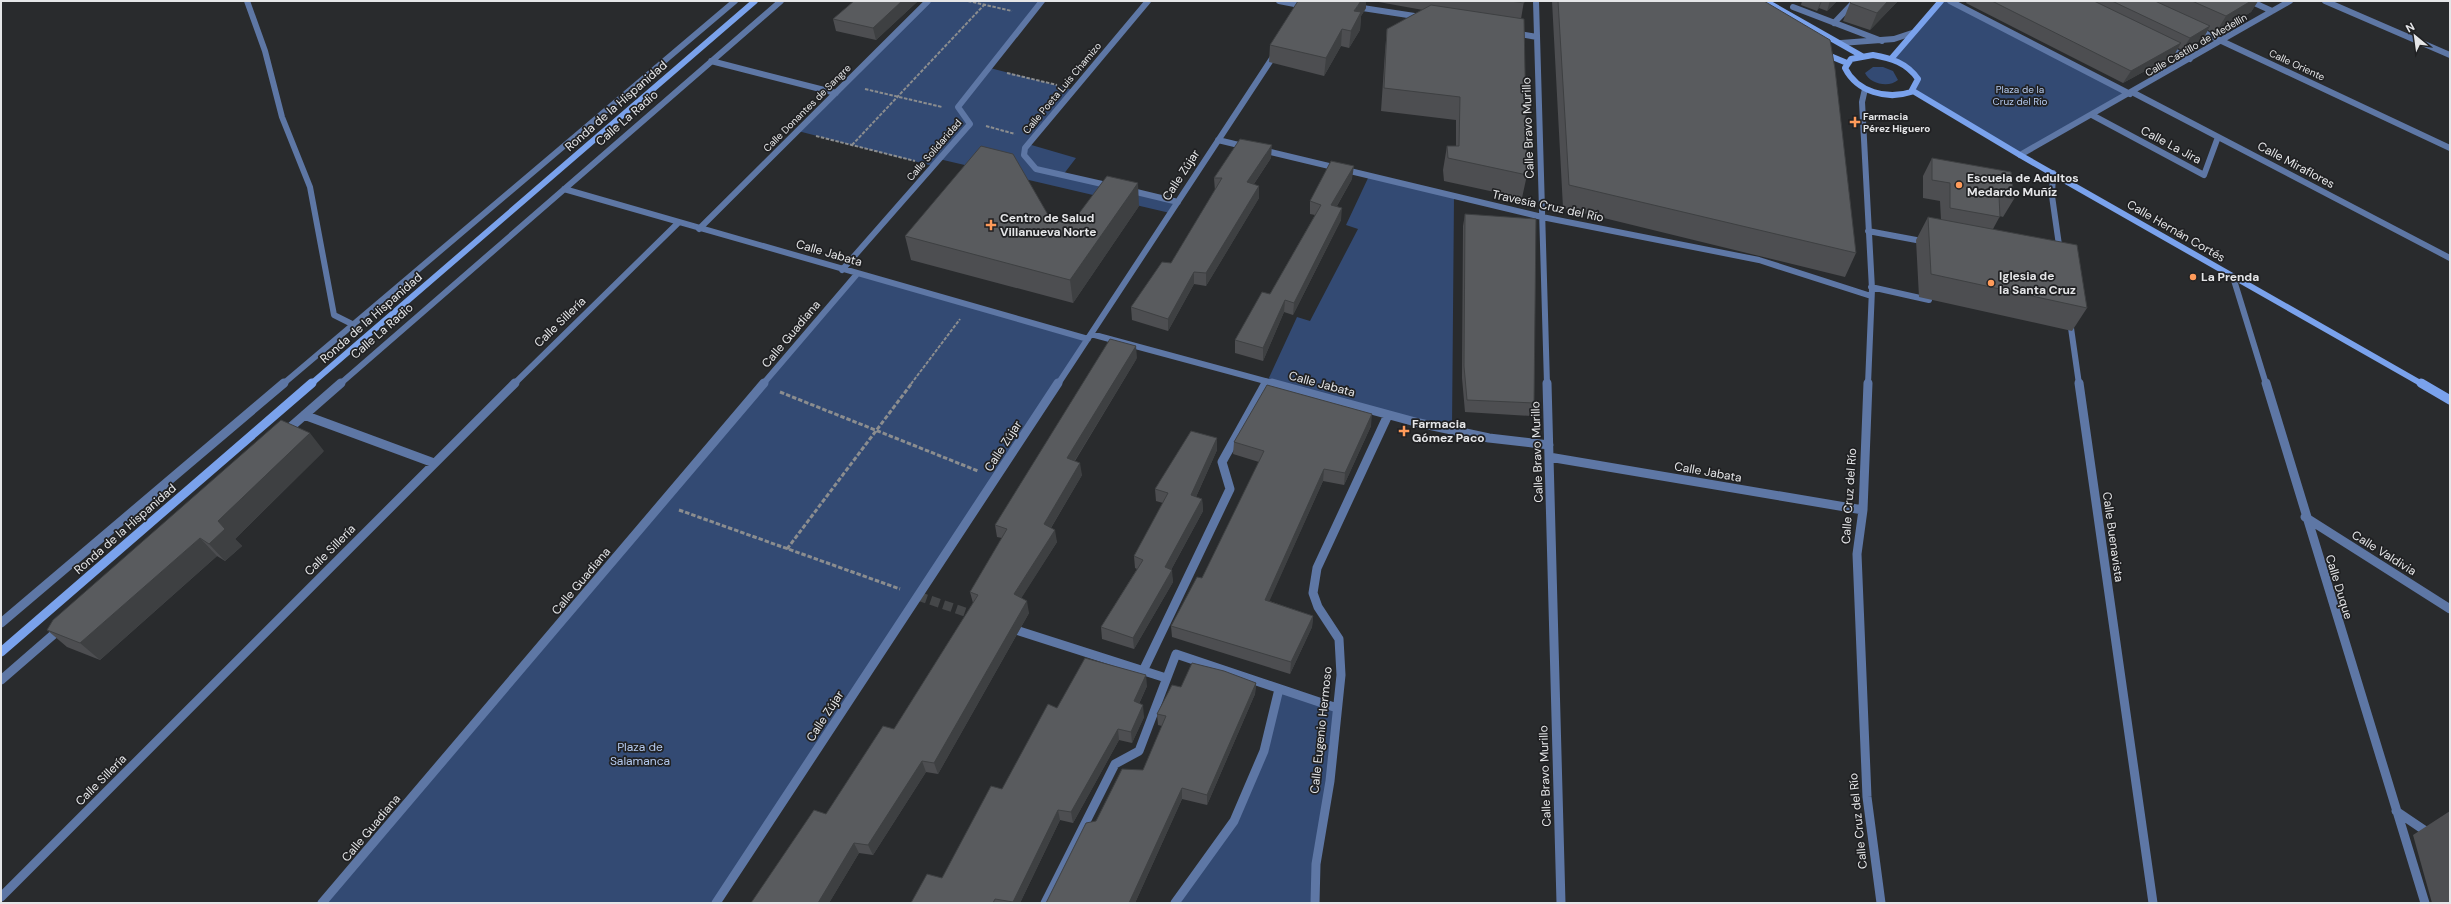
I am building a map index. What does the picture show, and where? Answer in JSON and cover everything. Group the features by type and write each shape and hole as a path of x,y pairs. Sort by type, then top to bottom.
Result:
{"street":[{"path":"247,1 265,50 282,117 310,187 334,315 354,325"},
{"name":"Ronda de la Hispanidad","path":"1,623 735,1"},
{"name":"Ronda de la Hispanidad","path":"1,652 755,1"},
{"name":"Calle La Radio","path":"280,436 781,1"},
{"name":"Calle Donantes de Sangre","path":"699,229 928,1"},
{"name":"Calle Solidaridad","path":"842,270 970,124 958,107 1042,1"},
{"name":"Calle Poeta Luis Chamizo","path":"1116,188 1036,169 1024,155 1025,148 1148,1"},
{"path":"1279,1 1306,7"},
{"name":"Calle Bravo Murillo","path":"1536,1 1561,903"},
{"path":"1765,1 1862,56 1892,59 1908,66 1915,72 1918,79 1918,86 1913,91 1894,95 1865,89 1851,81 1846,75 1845,69 1847,63 1862,56"},
{"path":"1789,14 1796,1"},
{"path":"1834,22 1855,1"},
{"path":"1892,59 1912,33 1941,1"},
{"path":"1950,1 2131,93"},
{"path":"2250,1 2272,11"},
{"name":"Calle Castillo de Medellín","path":"2131,93 2290,1"},
{"path":"2325,1 2450,55"},
{"path":"1352,6 1428,19"},
{"path":"1793,7 1882,41"},
{"name":"Calle Oriente","path":"2186,24 2450,148"},
{"path":"1506,32 1537,37"},
{"path":"1841,43 1882,41 1912,33"},
{"name":"Calle Zújar","path":"716,903 1282,44"},
{"path":"2162,45 2190,59"},
{"path":"1818,51 1847,63"},
{"path":"711,61 836,92"},
{"name":"Calle Cruz del Río","path":"1865,89 1862,102 1871,296 1863,510 1857,554 1867,797 1881,903"},
{"name":"Calle Hernán Cortés","path":"1913,91 2020,155 2450,400"},
{"path":"2020,155 2131,93"},
{"name":"Calle Miraflores","path":"2131,93 2450,258"},
{"name":"Calle La Jira","path":"2092,114 2204,175 2218,137"},
{"name":"Travesía Cruz del Río","path":"1218,140 1542,217 1759,260 1871,296"},
{"path":"2053,173 2052,196 2062,261"},
{"name":"Calle Jabata","path":"564,189 970,306 1267,382 1388,415 1489,438 1548,445"},
{"path":"1124,190 1178,202"},
{"name":"Calle Sillería","path":"1,897 434,463 678,223"},
{"path":"1868,231 1932,243"},
{"name":"Calle Guadiana","path":"322,903 857,274"},
{"name":"Calle Duque","path":"2233,277 2425,903"},
{"path":"1871,287 1934,301"},
{"name":"Calle Buenavista","path":"2069,316 2068,330 2153,903"},
{"path":"1143,671 1230,489 1222,462 1267,382"},
{"path":"304,415 434,463"},
{"name":"Calle Eugenio Hermoso","path":"1315,903 1316,864 1330,781 1341,676 1339,639 1318,606 1313,593 1317,568 1388,415"},
{"name":"Calle Jabata","path":"1549,457 1863,510"},
{"name":"Calle Valdivia","path":"2306,517 2450,609"},
{"path":"1,680 66,623"},
{"path":"1019,631 1166,678"},
{"path":"1045,903 1115,764 1138,751 1176,654 1337,708"},
{"path":"1175,903 1234,821 1264,751 1279,689"},
{"path":"2396,811 2438,840"},
{"path":"1,900 6,903"}],"path":[{"path":"968,1 1031,16"},
{"path":"852,145 984,5"},
{"path":"989,68 1074,90"},
{"path":"845,84 962,112"},
{"path":"968,120 1032,139"},
{"path":"798,131 933,166"},
{"path":"786,549 970,306"},
{"path":"763,385 875,431 996,478"},
{"path":"662,504 918,596"}],"green space":[{"path":"928,1 1042,1 990,68 1074,90 1028,144 1076,158 1063,175 1178,202 1170,213 939,159 933,166 798,131"},
{"name":"Plaza de la Cruz del Río","path":"1941,1 1950,1 2130,94 2020,155 1913,91 1918,79 1891,59"},
{"path":"1873,67 1883,67 1893,71 1898,80 1890,84 1880,84 1871,80 1865,73"},
{"path":"1369,176 1454,196 1452,430 1267,382 1297,317 1310,321 1358,229 1346,225"},
{"name":"Plaza de Salamanca","path":"857,274 1088,339 716,903 322,903"},
{"path":"1279,689 1337,708 1315,903 1175,903 1234,821 1264,751"}],"building":[{"path":"854,1 902,1 873,28 833,19"},
{"path":"1298,1 1361,1 1354,11 1361,12 1351,31 1342,29 1326,58 1270,45"},
{"path":"1510,1 1524,1 1524,3"},
{"path":"1558,1 1764,1 1830,40 1835,69 1856,253 1569,185"},
{"path":"1852,1 1888,1 1877,13 1850,3"},
{"path":"1992,1 2094,1 2181,43 2131,71"},
{"path":"2112,1 2155,1 2210,26 2190,38"},
{"path":"2192,1 2251,1 2226,16"},
{"path":"1431,5 1524,19 1527,175 1448,158 1447,146 1459,146 1460,97 1384,88 1387,29"},
{"path":"1240,139 1272,145 1247,182 1259,186 1206,273 1194,272 1168,319 1131,307 1162,262 1171,263 1222,178 1214,178"},
{"name":"Centro de Salud Villanueva Norte","path":"981,146 1013,154 1051,220 1071,224 1107,176 1138,183 1070,280 905,236"},
{"path":"1932,158 2011,172 2014,199 1999,196 2000,217 1950,208 1950,183 1932,180"},
{"path":"1331,161 1354,166 1331,205 1342,208 1294,303 1285,300 1263,348 1235,340 1262,292 1270,294 1321,205 1310,201"},
{"path":"1465,214 1536,219 1534,403 1467,400 1464,366"},
{"path":"1928,217 2077,245 2087,308 1931,274"},
{"path":"1110,339 1136,346 1067,458 1080,463 1044,524 1055,530 1014,594 1027,601 934,763 922,761 868,845 854,843 818,903 751,903 814,810 826,814 883,726 894,729 978,595 970,592 1007,529 995,525"},
{"path":"1267,385 1372,414 1345,473 1324,469 1265,600 1313,616 1291,662 1171,626 1197,577 1202,578 1264,451 1234,442"},
{"path":"281,420 310,433 218,521 225,529 209,544 200,538 80,643 47,630 53,620"},
{"path":"1191,431 1217,438 1191,495 1202,499 1165,567 1172,570 1133,638 1101,627 1143,560 1134,556 1168,493 1155,489"},
{"path":"1085,658 1146,675 1134,701 1143,705 1131,732 1118,729 1071,812 1058,810 1013,902 995,899 993,903 911,903 927,874 942,878 991,786 1002,789 1048,704 1057,708"},
{"path":"1192,663 1224,671 1256,683 1207,795 1182,788 1129,903 1046,903 1086,823 1096,821 1122,769 1143,770 1166,716 1157,714 1172,685 1181,687"}],"tunnel":[{"path":"918,596 977,616"}],"place":[{"name":"Farmacia Pérez Higuero","path":"1855,122"},
{"name":"Escuela de Adultos Medardo Muñíz","path":"1959,185"},
{"name":"Centro de Salud Villanueva Norte","path":"991,225"},
{"name":"La Prenda","path":"2193,277"},
{"name":"Iglesia de la Santa Cruz","path":"1991,283"},
{"name":"Farmacia Gómez Paco","path":"1404,431"}]}
